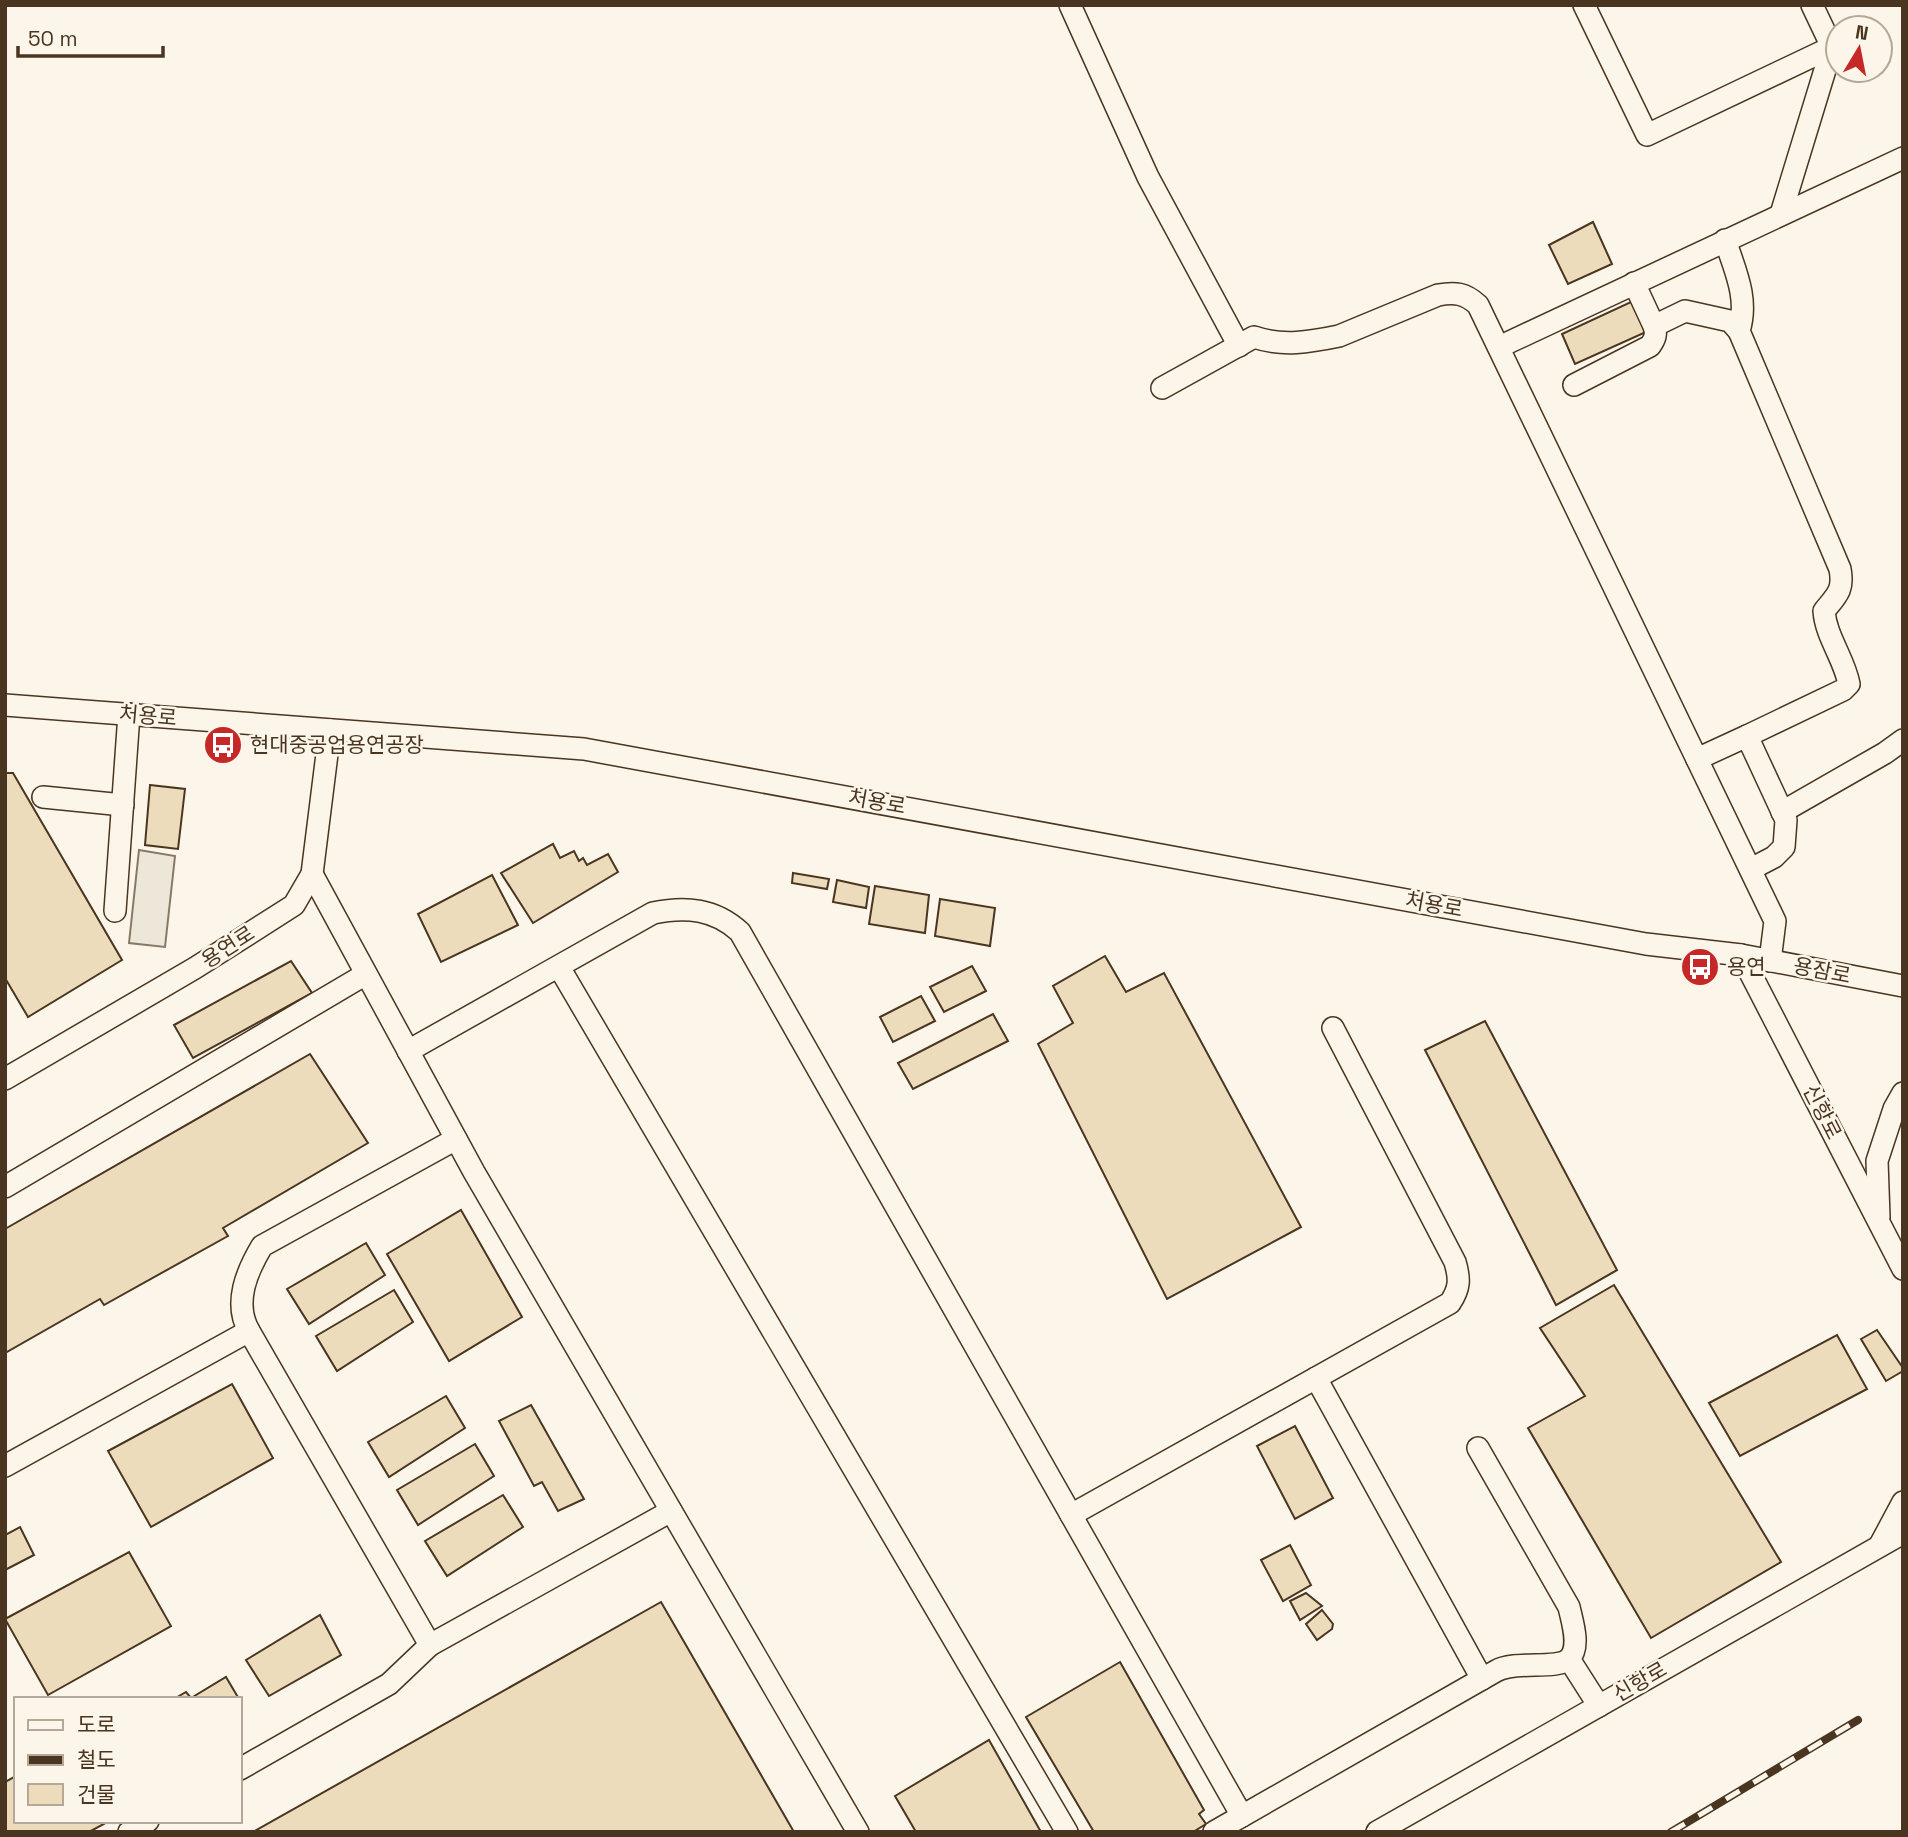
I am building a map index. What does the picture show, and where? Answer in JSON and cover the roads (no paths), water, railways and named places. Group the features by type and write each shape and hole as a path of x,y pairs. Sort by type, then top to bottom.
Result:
{"street":[{"path":"1070,5 1148,177 1239,346"},
{"path":"1584,5 1647,135 1824,51"},
{"path":"1812,5 1824,30"},
{"path":"1781,214 1824,73"},
{"path":"1499,347 1903,158"},
{"path":"1726,240 1743,293 1743,318 1739,331"},
{"path":"1574,385 1650,346 1655,339 1656,331 1634,283"},
{"path":"1161,388 1254,337 1273,343 1302,343 1339,336 1438,295 1455,292 1478,305 1775,921 1770,961"},
{"path":"1654,326 1685,311 1730,321 1739,331 1840,569 1842,581 1840,591 1824,611 1825,624 1846,670 1849,684 1843,690 1698,759"},
{"name":"처용로","path":"5,705 584,749 1646,944 1741,955"},
{"path":"116,911 129,714"},
{"name":"용연로","path":"5,1079 195,968 294,905 312,874 330,730"},
{"path":"1747,736 1786,820 1784,847 1774,858 1751,869"},
{"path":"1782,812 1903,740"},
{"path":"43,797 123,805"},
{"path":"312,874 456,1139 858,1832"},
{"path":"408,1051 653,913 690,910 712,912 728,920 740,932 1242,1816"},
{"name":"용잠로","path":"1741,955 1903,986"},
{"name":"신항로","path":"1741,955 1903,1269"},
{"path":"559,967 1067,1832"},
{"path":"5,1187 366,974"},
{"path":"1071,1515 1450,1303 1459,1291 1455,1262 1332,1028"},
{"path":"1880,1223 1877,1161 1894,1109 1903,1093"},
{"path":"430,1645 243,1321 241,1298 248,1268 262,1246 456,1139"},
{"path":"5,1466 249,1331"},
{"path":"1316,1378 1482,1679"},
{"path":"1214,1832 1502,1667 1559,1663 1569,1659 1574,1649 1574,1631 1569,1607 1478,1448"},
{"path":"1880,1545 1903,1502"},
{"path":"242,1768 389,1684 430,1645 671,1511"},
{"name":"신항로","path":"1377,1832 1903,1533"},
{"path":"1569,1659 1599,1706"}],"railway":[{"path":"1671,1832 1858,1720"}],"place":[{"name":"현대중공업용연공장","path":"223,745"},
{"name":"용연","path":"1700,967"}]}
